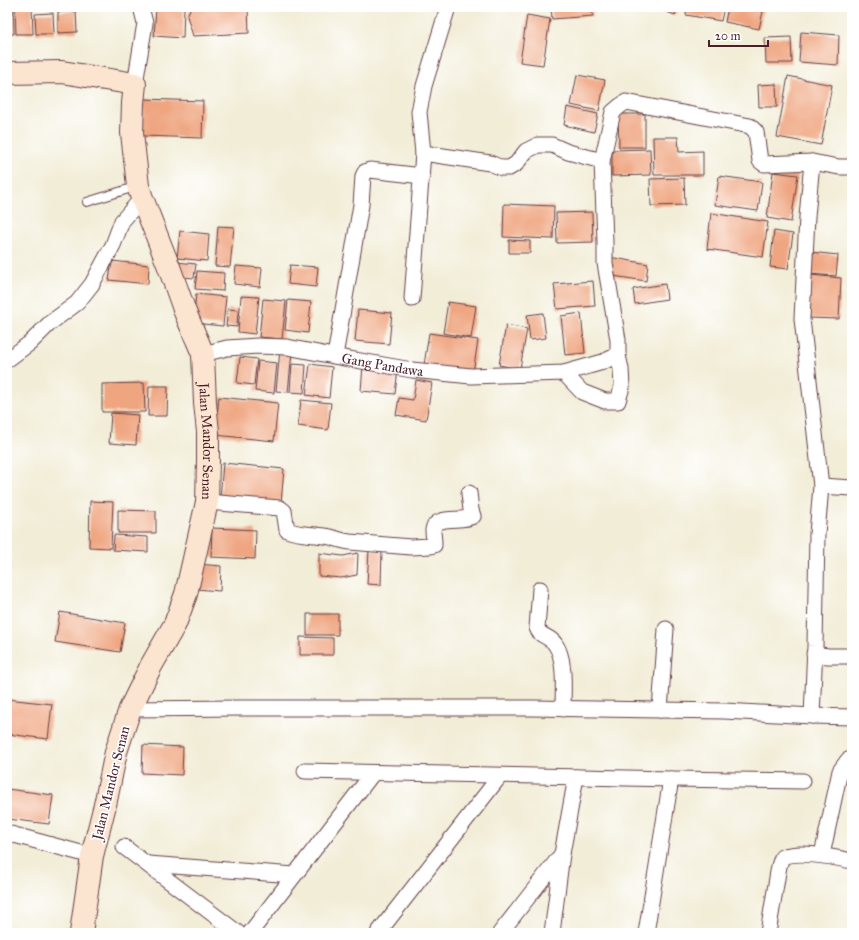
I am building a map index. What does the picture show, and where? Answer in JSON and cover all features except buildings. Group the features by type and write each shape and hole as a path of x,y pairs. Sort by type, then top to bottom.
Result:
{"street":[{"name":"Jalan Mandor Senan","path":"81,933 92,856 116,752 130,709 175,624 186,594 207,502 208,432 203,354 185,312 140,192 132,133 135,84 145,23 141,7"},
{"path":"412,299 422,176 419,112 424,86 448,7"},
{"path":"7,72 62,72 135,84"},
{"path":"564,373 582,392 605,401 618,401 622,387 621,369 618,355 618,340 605,263 606,242 602,161 613,112 620,106 626,102 750,126 756,132 760,160 764,164 812,162 839,167 852,167"},
{"path":"422,153 490,163 502,168 509,168 516,164 526,151 538,145 552,145 568,152 602,161"},
{"path":"812,162 807,217 802,319 821,486 817,534 812,716"},
{"path":"335,356 361,205 363,176 365,172 370,170 422,176"},
{"path":"7,360 30,343 50,323 77,303 92,284 113,245 122,221 140,192"},
{"name":"Gang Pandawa","path":"203,354 227,348 258,346 286,347 412,370 471,376 564,373 603,362 618,355"},
{"path":"821,486 852,488"},
{"path":"207,502 280,508 284,511 287,530 294,533 327,536 341,541 418,547 434,545 433,530 437,522 443,520 466,519 473,516 469,493"},
{"path":"540,589 537,628 542,635 548,637 554,642 559,649 562,660 563,709"},
{"path":"660,710 666,629"},
{"path":"814,654 828,656 852,656"},
{"path":"130,709 241,708 660,710 724,711 852,717"},
{"path":"822,855 840,771 848,760 852,759"},
{"path":"305,771 803,781"},
{"path":"250,933 373,773"},
{"path":"378,933 500,776"},
{"path":"552,933 562,854 576,777"},
{"path":"646,933 671,779"},
{"path":"7,833 92,856"},
{"path":"124,847 238,933"},
{"path":"500,933 562,854"},
{"path":"768,933 779,866 782,857 788,855 822,855 852,861"},
{"path":"148,864 294,875"}],"lane":[{"path":"87,202 140,192"}]}
